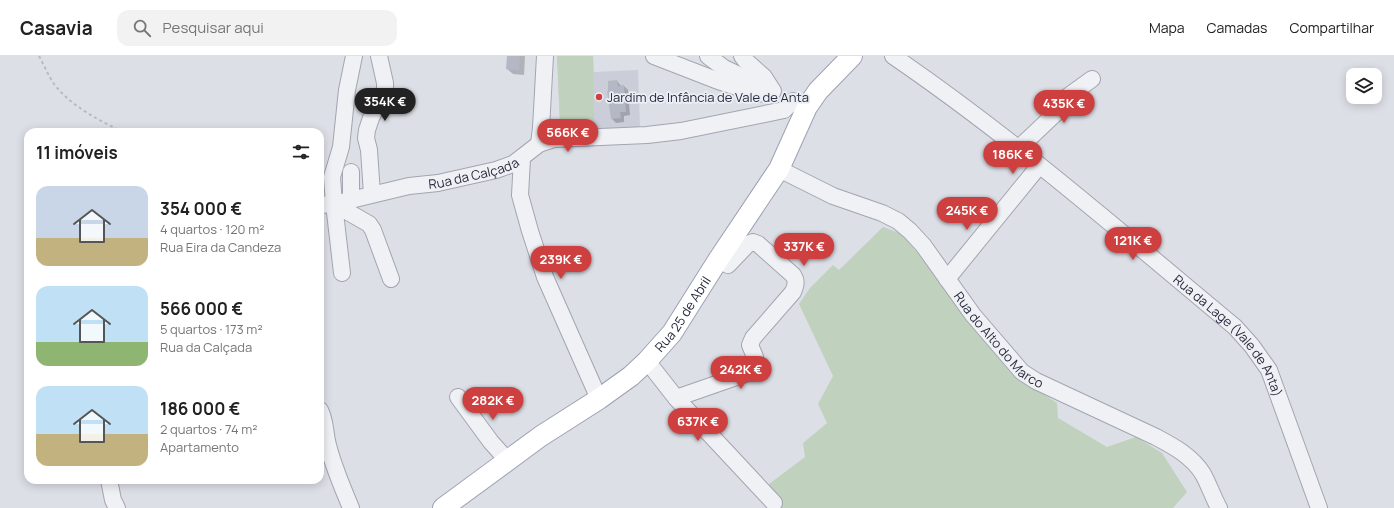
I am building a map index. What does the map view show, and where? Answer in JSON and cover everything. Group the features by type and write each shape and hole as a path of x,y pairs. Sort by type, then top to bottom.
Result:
{"main road":[{"name":"Rua 25 de Abril","path":"444,508 541,436 599,399 631,376 648,361 672,334 718,260 779,169 800,104 818,91 852,56"}],"street":[{"path":"342,273 327,204 332,177 341,147 347,90 354,56"},
{"path":"372,194 369,150 366,138 371,118 385,90 385,83 379,56"},
{"path":"539,144 545,56"},
{"path":"654,56 721,82 758,94 774,91"},
{"path":"708,56 724,68 800,104"},
{"path":"742,56 764,77 774,91"},
{"name":"Rua da Lage (Vale de Anta)","path":"894,56 940,88 1018,149 1235,327 1252,346 1269,370 1320,508"},
{"path":"1018,149 1057,112 1067,97 1092,79"},
{"name":"Rua da Calçada","path":"327,204 351,200 409,186 438,183 496,170 513,164 539,144 554,139 647,135 681,131 784,110 800,104"},
{"path":"522,158 520,195 530,231 545,277 599,399"},
{"path":"947,279 1039,166"},
{"name":"Rua do Alto do Marco","path":"779,169 833,196 882,213 898,221 923,245 972,315 1022,372 1036,381 1175,447 1190,458 1202,473 1219,508"},
{"path":"351,172 351,200"},
{"path":"327,204 369,224 373,230 391,279"},
{"path":"676,398 745,374 751,369 755,357 750,346 753,338 793,292 796,286 796,280 793,275 754,242 748,244 728,265 718,260"},
{"path":"648,361 676,398 774,503"},
{"path":"458,397 491,442 508,461"},
{"path":"324,422 327,440 351,508"},
{"path":"110,484 113,500 117,508"}],"path":[{"path":"39,56 54,84 84,111 115,128"}],"shaded area":[{"name":"Jardim de Infância de Vale de Anta","path":"557,56 593,56 594,72 638,70 640,127 594,129 594,123 560,124"}],"green space":[{"path":"557,56 593,56 594,123 560,124"},
{"path":"883,227 902,234 962,313 1014,375 1057,403 1058,418 1107,447 1136,437 1162,453 1187,492 1173,508 775,508 769,484 805,457 803,443 827,423 818,404 833,376 799,304 810,288 833,265 839,270"}],"building":[{"path":"507,56 520,56 519,70 506,69"},
{"path":"617,80 618,86 624,85 626,112 620,112 621,118 611,119 607,91 608,81"}],"place":[{"name":"Jardim de Infância de Vale de Anta","path":"599,97"}]}
